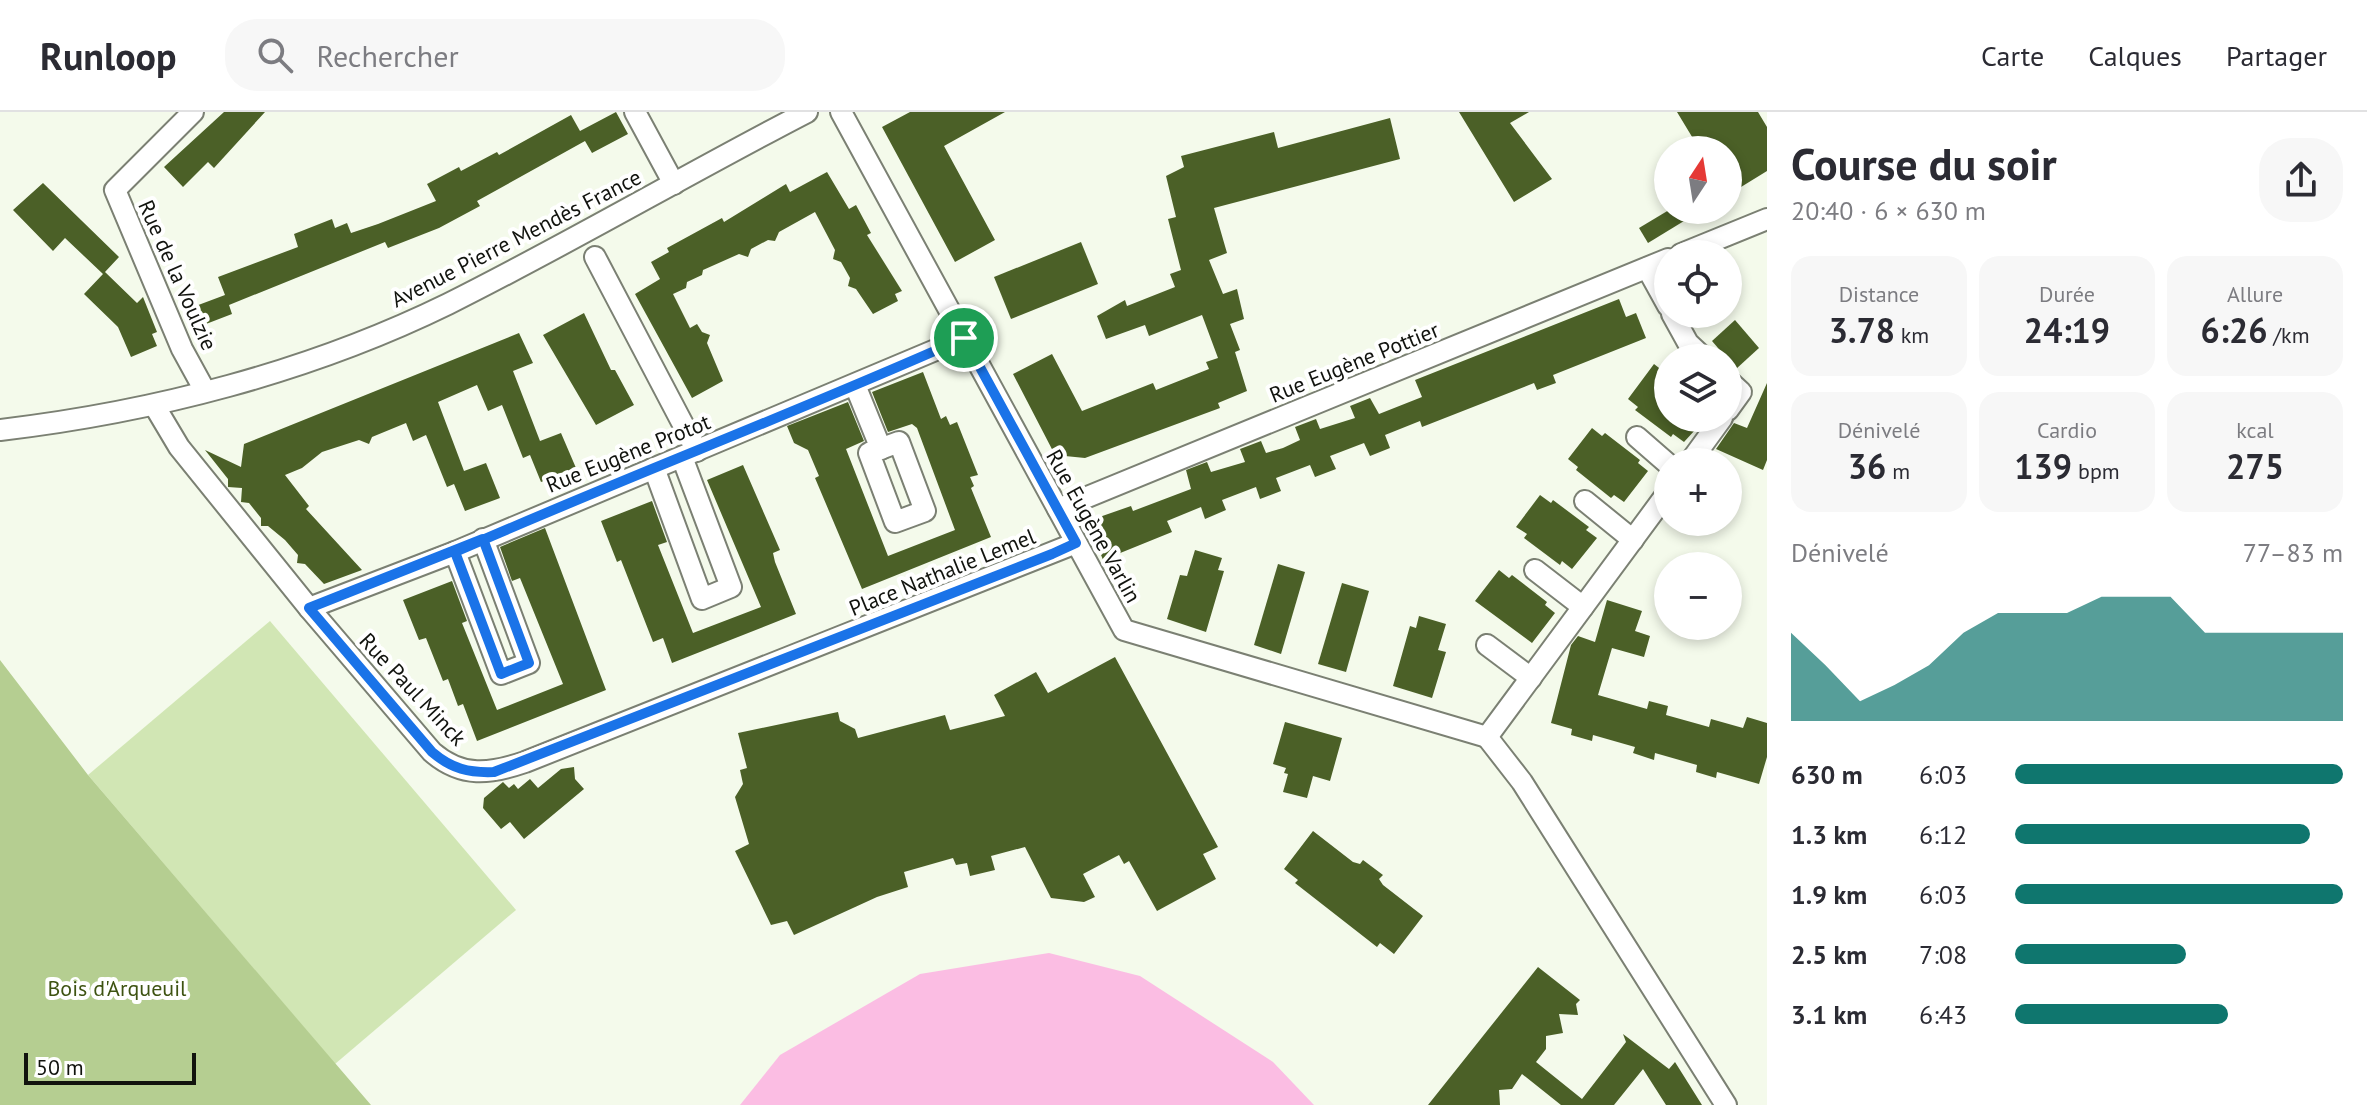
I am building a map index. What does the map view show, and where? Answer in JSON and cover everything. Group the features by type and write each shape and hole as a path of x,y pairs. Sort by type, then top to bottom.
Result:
{"street":[{"name":"Rue de la Voulzie","path":"193,112 115,190 182,349 205,391"},
{"path":"635,112 674,184"},
{"name":"Avenue Pierre Mendès France","path":"0,430 154,405 276,372 434,310 807,112"},
{"name":"Rue Eugène Varlin","path":"841,112 1124,630 1487,737"},
{"path":"1715,240 1767,219"},
{"path":"595,257 690,454 731,587 702,599 654,468"},
{"name":"Rue Eugène Pottier","path":"1058,509 1654,265"},
{"path":"1647,268 1654,281"},
{"name":"Rue Eugène Protot","path":"309,608 455,552 964,338"},
{"path":"855,385 881,449"},
{"name":"Rue Paul Minck","path":"154,405 179,447 309,608 432,752 447,764 471,773 494,772 525,762 826,644"},
{"path":"1637,437 1654,452"},
{"path":"1585,501 1633,540"},
{"path":"1654,511 1487,737 1522,782 1726,1105"},
{"path":"455,552 501,674 529,663 483,539"},
{"name":"Place Nathalie Lemel","path":"826,644 1076,543"},
{"path":"1535,570 1583,607"},
{"path":"1487,645 1531,678"}],"green space":[{"path":"270,621 516,910 335,1064 88,775"},
{"name":"Bois d'Arqueuil","path":"0,660 88,775 371,1105 0,1105"}],"shaded area":[{"path":"1049,953 1140,976 1273,1062 1314,1105 740,1105 780,1055 920,974"}],"building":[{"path":"224,112 265,112 214,168 208,162 183,187 164,167"},
{"path":"616,112 628,134 592,153 585,141 477,201 480,206 439,228 388,248 385,242 229,305 232,314 193,329 185,310 225,295 218,277 298,247 294,234 332,219 335,228 347,223 351,233 378,224 436,201 427,184 459,167 461,171 497,152 499,155 571,115 580,131"},
{"path":"910,112 1005,112 944,146 995,240 955,262 882,127"},
{"path":"1459,112 1529,112 1510,123 1552,179 1514,202"},
{"path":"1677,112 1758,112 1767,127 1767,171 1742,186 1742,136 1692,136"},
{"path":"1390,118 1400,159 1214,208 1227,253 1209,260 1223,294 1237,289 1244,319 1230,324 1240,350 1235,352 1247,391 1218,403 1220,408 1085,458 1055,455 1013,374 1052,354 1082,411 1153,383 1156,390 1209,369 1206,362 1218,358 1202,315 1149,336 1145,325 1106,339 1097,316 1125,300 1127,306 1175,287 1170,274 1181,270 1168,219 1176,217 1166,176 1184,167 1181,156 1274,132 1278,148"},
{"path":"827,172 849,209 856,205 871,233 867,235 902,291 895,294 898,301 873,314 856,289 848,286 850,278 841,262 833,259 835,250 815,212 779,232 775,241 768,240 751,249 748,257 739,254 703,270 702,275 687,282 686,288 673,294 690,328 697,324 702,332 710,335 707,343 723,381 692,398 635,294 660,279 651,262 669,252 667,248 722,218 724,222 786,184 790,192"},
{"path":"43,183 119,257 105,272 137,303 143,297 157,332 152,334 157,346 131,357 118,327 84,294 103,274 65,238 53,251 13,210"},
{"path":"1654,219 1654,224 1679,224 1648,243 1639,228"},
{"path":"1081,242 1098,284 1011,319 994,277"},
{"path":"1619,299 1626,317 1636,313 1646,338 1553,375 1556,383 1537,390 1534,383 1422,427 1420,421 1385,435 1390,448 1370,456 1364,443 1330,456 1336,469 1315,477 1310,465 1276,478 1281,491 1260,499 1256,487 1222,500 1226,510 1205,519 1201,507 1167,521 1172,532 1103,560 1088,521 1131,506 1133,511 1191,489 1186,470 1207,462 1211,472 1245,462 1240,449 1261,441 1266,453 1283,448 1300,440 1295,427 1316,419 1320,429 1355,418 1350,406 1370,398 1379,414 1422,397 1415,380"},
{"path":"584,313 611,370 615,370 634,405 596,425 543,335"},
{"path":"1726,328 1742,328 1759,348 1742,364 1742,344 1715,344 1712,341"},
{"path":"519,333 533,363 513,371 540,441 561,433 576,468 541,482 530,455 523,458 502,405 488,411 477,385 438,402 464,471 486,463 500,498 465,511 454,484 447,487 426,435 413,441 406,423 372,437 369,444 359,440 322,452 302,468 285,475 309,506 306,509 362,570 324,584 305,564 297,563 298,555 285,540 268,526 261,526 261,518 249,503 241,502 242,488 228,487 228,479 205,450 241,467 244,444"},
{"path":"1654,364 1654,424 1635,410 1638,407 1628,399"},
{"path":"923,372 941,419 946,416 950,425 957,422 978,475 970,477 974,486 971,488 991,537 862,589 815,478 819,476 808,450 794,443 787,426 848,402 864,441 846,449 888,556 955,530 917,428 912,424 888,432 872,392"},
{"path":"1767,383 1767,460 1763,470 1742,461 1742,448 1717,448 1728,432 1742,432 1742,426 1747,428"},
{"path":"1592,428 1602,436 1605,433 1640,460 1638,463 1648,471 1624,502 1614,495 1611,498 1576,470 1578,467 1568,459"},
{"path":"1664,432 1693,432 1684,442 1673,434 1671,437"},
{"path":"743,465 780,550 773,553 775,562 796,614 672,663 663,638 653,642 621,560 617,562 601,521 652,501 667,542 658,545 693,633 761,607 707,480"},
{"path":"1540,495 1551,503 1553,500 1589,527 1586,530 1597,538 1572,569 1562,561 1560,565 1524,538 1527,534 1516,527"},
{"path":"545,528 606,690 477,741 463,704 458,706 448,679 443,681 426,638 419,640 403,600 452,581 467,621 462,623 497,710 563,684 520,578 512,581 500,547"},
{"path":"1195,550 1222,558 1218,570 1224,571 1206,632 1167,619 1180,575 1187,576"},
{"path":"1278,564 1305,572 1281,654 1254,645"},
{"path":"1499,570 1509,578 1512,575 1547,602 1545,605 1555,613 1532,643 1475,601"},
{"path":"1342,583 1369,591 1346,672 1318,664"},
{"path":"1607,600 1642,611 1635,631 1650,636 1644,657 1612,648 1598,695 1647,709 1649,701 1668,706 1666,715 1709,727 1711,719 1743,728 1747,717 1767,723 1767,757 1759,784 1717,772 1716,778 1696,772 1697,765 1655,753 1654,760 1633,753 1635,747 1593,735 1592,741 1571,735 1572,729 1551,723 1571,645 1578,636 1595,642"},
{"path":"1419,616 1446,624 1438,650 1446,652 1432,698 1393,686 1410,626 1416,628"},
{"path":"1115,657 1218,847 1203,854 1216,879 1157,911 1129,861 1124,864 1119,855 1083,874 1095,897 1084,902 1051,898 1025,847 991,856 995,870 970,876 967,863 956,865 953,858 904,872 908,887 877,897 794,935 787,921 771,925 735,851 749,844 735,797 743,784 740,770 747,768 738,733 838,712 840,721 855,729 858,738 945,715 950,730 1005,716 994,695 1036,672 1048,693"},
{"path":"1285,722 1342,738 1330,781 1313,776 1307,798 1283,792 1288,774 1284,773 1286,768 1273,764"},
{"path":"574,767 575,779 584,789 524,839 510,822 501,829 483,808 484,798 503,782 509,788 514,784 518,789 530,779 538,788 561,769"},
{"path":"1313,831 1353,862 1360,864 1363,860 1383,875 1379,879 1383,885 1423,916 1394,954 1380,943 1377,947 1295,883 1298,880 1284,869"},
{"path":"1538,967 1580,1000 1576,1004 1578,1015 1559,1014 1563,1033 1546,1036 1546,1049 1536,1062 1582,1099 1626,1042 1623,1034 1669,1069 1675,1062 1702,1105 1666,1105 1643,1069 1614,1105 1561,1105 1522,1074 1512,1089 1499,1090 1500,1105 1428,1105"}],"route":[{"path":"964,338 875,377 483,539 455,552 501,674 529,663 483,539 309,608 432,752 447,764 471,773 494,772 826,644 1076,543 964,338"}]}
